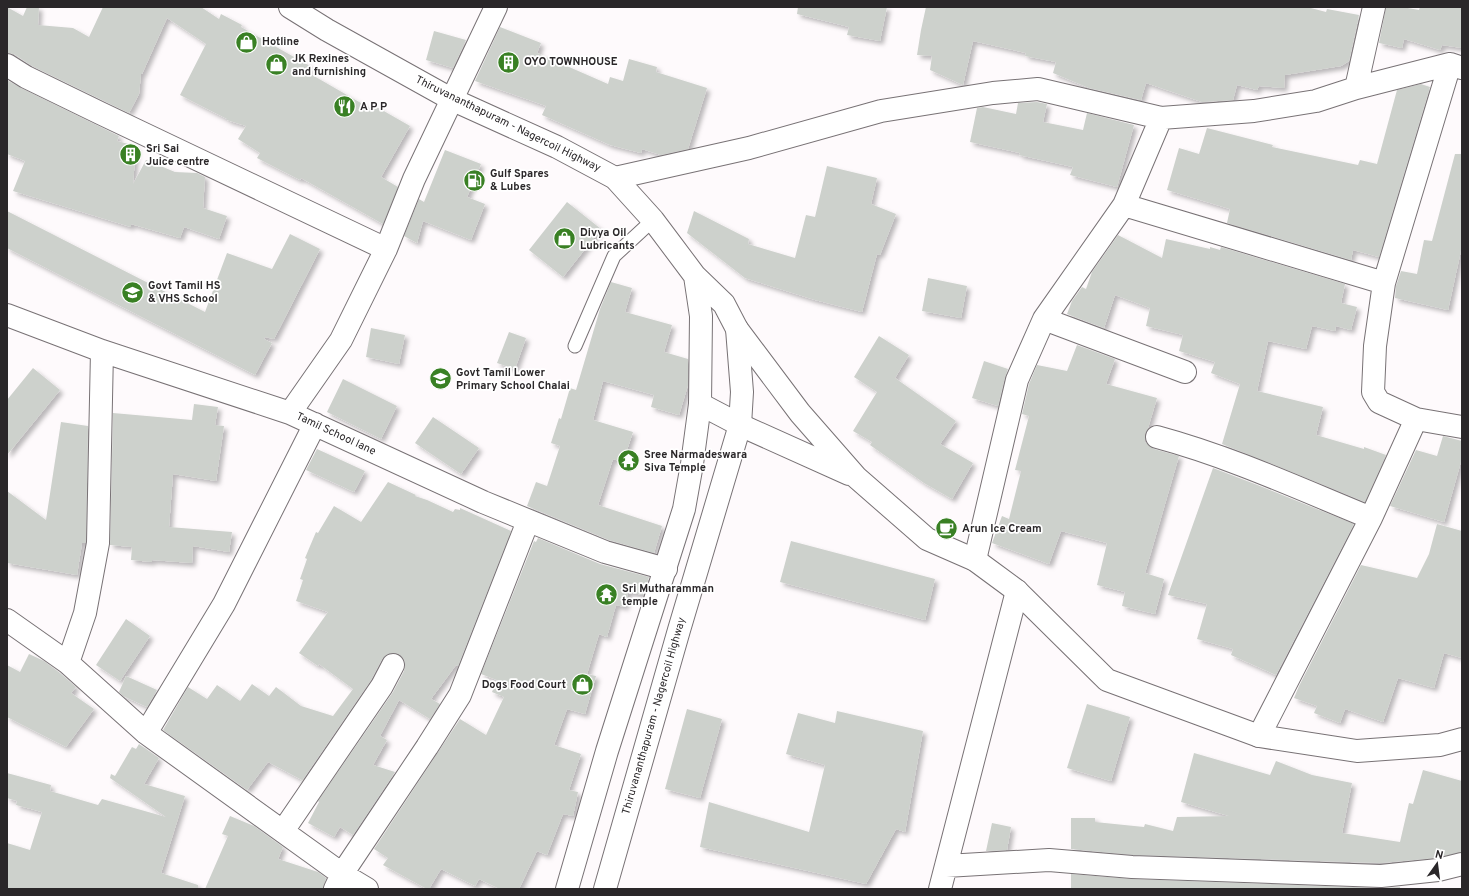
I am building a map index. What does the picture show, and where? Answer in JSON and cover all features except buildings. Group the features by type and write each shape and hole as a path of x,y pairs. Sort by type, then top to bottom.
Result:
{"street":[{"name":"Thiruvananthapuram - Nagercoil Highway","path":"290,7 327,30 451,99 557,148 615,178 653,220 695,276 724,304 737,329 742,392 740,425 679,630 605,889"},
{"name":"Tamil School lane","path":"496,7 414,179 386,249 341,340 290,413 483,502 605,552 666,568"},
{"path":"1356,88 1374,7"},
{"path":"7,65 26,77 100,113 386,249"},
{"path":"615,178 749,148 881,111 993,93 1038,89 1161,118 1254,111 1316,101 1356,88 1456,66"},
{"path":"1456,66 1384,283 1375,346 1373,392 1379,402 1416,419 1462,427"},
{"path":"975,560 1017,380 1044,319 1124,205 1161,118"},
{"path":"1124,205 1384,283"},
{"name":"Thiruvananthapuram - Nagercoil Highway","path":"568,889 607,751 684,509 700,404 701,316 695,276"},
{"path":"7,315 102,351 290,413"},
{"path":"1044,319 1185,372"},
{"path":"737,329 800,413 856,477 928,539 975,560 1017,591 1107,680 1259,736 1357,751 1440,745 1462,739"},
{"path":"68,663 85,612 98,543 102,351"},
{"path":"700,404 740,425 856,477"},
{"path":"1259,736 1371,518 1416,419"},
{"path":"146,733 224,604 315,424"},
{"path":"1157,438 1222,457 1371,518"},
{"path":"339,881 460,695 528,520"},
{"path":"940,889 1017,591"},
{"path":"7,620 68,663 146,733 284,832 339,881 367,889"},
{"path":"284,832 382,686 393,666"},
{"path":"946,866 1049,860 1132,867 1381,876 1438,870 1462,864"}],"lane":[{"path":"575,346 614,256 653,220"}],"place":[{"name":"Hotline","path":"246,42"},
{"name":"OYO TOWNHOUSE","path":"508,62"},
{"name":"JK Rexines and furnishing","path":"277,65"},
{"name":"A P P","path":"344,107"},
{"name":"Sri Sai Juice centre","path":"131,155"},
{"name":"Gulf Spares & Lubes","path":"475,180"},
{"name":"Divya Oil Lubricants","path":"565,239"},
{"name":"Govt Tamil HS & VHS School","path":"133,292"},
{"name":"Govt Tamil Lower Primary School Chalai","path":"440,379"},
{"name":"Sree Narmadeswara Siva Temple","path":"629,461"},
{"name":"Arun Ice Cream","path":"947,529"},
{"name":"Sri Mutharamman temple","path":"607,595"},
{"name":"Dogs Food Court","path":"582,685"}]}
